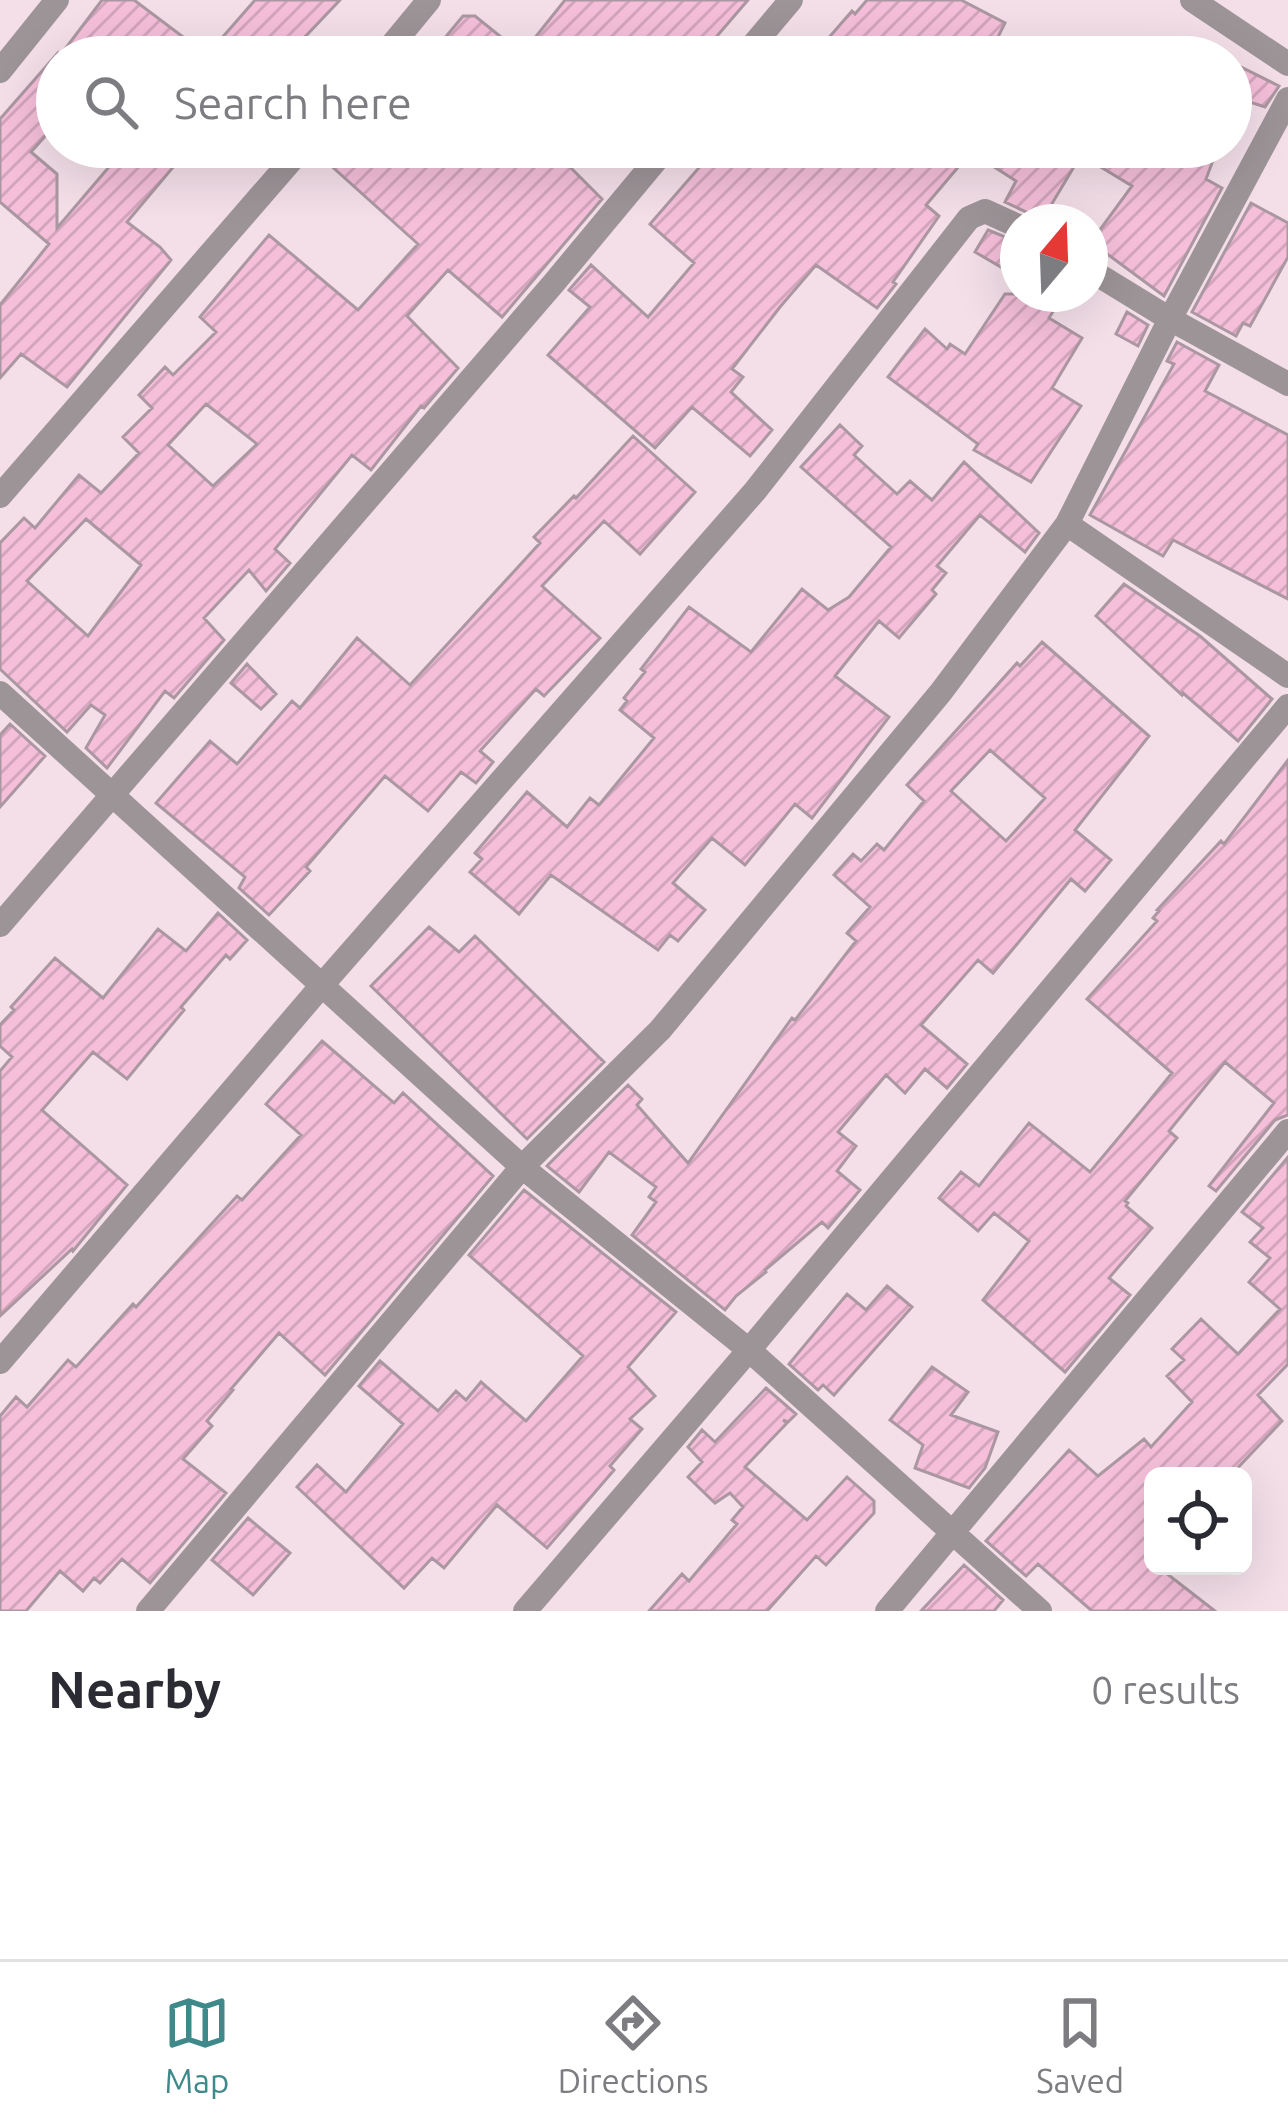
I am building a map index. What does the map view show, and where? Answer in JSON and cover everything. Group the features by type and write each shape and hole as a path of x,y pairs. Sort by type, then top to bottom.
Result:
{"street":[{"path":"0,71 57,0"},
{"path":"399,36 429,0"},
{"path":"761,36 791,0"},
{"path":"1192,0 1246,36"},
{"path":"1252,40 1288,64"},
{"path":"1252,166 1288,99"},
{"path":"0,496 286,168"},
{"path":"0,925 650,168"},
{"path":"148,1611 521,1167 660,1030 941,692 1066,524 1251,168"},
{"path":"0,1362 755,491 969,218 986,211 1000,218"},
{"path":"1108,281 1288,384"},
{"path":"1066,524 1288,676"},
{"path":"0,693 521,1167 749,1350 1040,1611"},
{"path":"525,1611 1288,706"},
{"path":"887,1611 1288,1132"}],"building":[{"path":"102,0 134,0 182,36 75,36"},
{"path":"255,0 340,0 306,36 224,36"},
{"path":"565,0 748,0 717,36 536,36"},
{"path":"867,0 961,0 1005,23 998,36 830,36 852,11 855,14"},
{"path":"463,16 475,16 500,36 446,36"},
{"path":"1252,72 1279,86 1265,107 1252,103"},
{"path":"36,78 36,146 31,152 36,168 50,168 57,174 57,228 108,168 172,168 127,222 171,260 67,387 21,354 0,378 0,305 49,244 0,202 0,119"},
{"path":"334,168 571,168 602,199 502,317 448,270 407,316 458,368 371,470 352,455 275,549 290,563 266,591 249,570 204,618 224,640 174,698 165,691 107,768 86,748 105,715 91,705 67,732 0,669 0,543 24,518 35,528 79,475 101,493 139,453 123,437 152,408 139,395 165,367 173,375 216,332 200,317 269,235 358,310 418,244","holes":["206,404 257,444 213,486 168,445","86,519 141,565 88,636 27,581"]},
{"path":"699,168 957,168 926,205 939,216 877,308 816,265 732,369 743,377 731,392 772,430 750,456 692,407 655,448 548,355 590,307 569,290 591,265 648,317 694,263 650,224"},
{"path":"996,168 1073,168 1052,204 1005,202 1016,181"},
{"path":"1102,168 1210,168 1206,179 1222,188 1164,296 1108,255 1108,219 1132,186"},
{"path":"1251,203 1288,223 1288,257 1250,326 1243,323 1236,336 1192,312"},
{"path":"988,230 1000,235 1000,267 975,252"},
{"path":"1000,302 1000,312 1053,312 1049,318 1082,338 1052,388 1081,406 1031,482 974,450 978,444 888,377 925,329 947,349 950,344 965,354"},
{"path":"1127,312 1148,325 1138,346 1116,334"},
{"path":"1177,342 1219,365 1205,391 1288,435 1288,599 1173,540 1163,556 1090,515 1174,364 1167,361"},
{"path":"840,425 862,446 854,455 897,494 910,481 932,500 964,462 1039,533 1025,552 980,515 937,566 946,573 932,590 936,594 899,638 879,621 835,676 889,717 812,818 795,804 745,865 712,838 673,883 705,910 678,941 670,935 658,950 551,875 519,914 470,872 482,859 475,853 527,792 567,827 590,798 599,805 654,738 620,710 645,672 641,669 689,607 751,652 802,589 828,610 849,597 891,547 801,467"},
{"path":"633,436 695,492 640,554 604,521 542,586 600,638 544,696 536,689 480,751 493,762 476,783 461,772 428,811 385,776 269,915 239,888 245,877 156,803 210,741 237,764 292,701 300,708 357,638 410,685 540,543 534,537"},
{"path":"1124,584 1200,636 1272,699 1238,741 1096,616"},
{"path":"1042,642 1149,736 1075,830 1111,860 1085,891 1071,879 993,973 978,960 921,1025 967,1064 947,1088 925,1069 905,1093 886,1075 838,1132 856,1146 837,1171 860,1190 828,1228 822,1222 725,1310 632,1235 656,1202 649,1197 656,1187 609,1152 579,1192 547,1166 628,1085 642,1099 637,1105 688,1163 792,1018 856,941 847,933 870,907 834,875 853,854 861,861 877,844 884,850 924,801 907,785 1017,663 1020,666","holes":["990,750 1045,798 1006,841 951,791"]},
{"path":"247,664 276,694 261,709 231,683"},
{"path":"10,724 45,756 0,807 0,735"},
{"path":"1288,760 1288,1115 1275,1120 1216,1191 1209,1186 1274,1103 1225,1062 1169,1131 1177,1138 1125,1201 1152,1228 1109,1278 1130,1295 1065,1372 983,1300 1029,1241 994,1213 978,1231 939,1198 961,1172 979,1186 1029,1123 1090,1172 1172,1073 1087,999 1157,921 1153,918 1157,910 1221,841 1224,844"},
{"path":"218,913 247,940 230,959 226,955 181,1007 184,1010 127,1079 93,1052 42,1110 127,1185 73,1251 0,1316 0,1071 12,1057 0,1046 0,1025 55,958 103,998 158,929 186,951"},
{"path":"429,927 459,952 475,936 604,1062 527,1139 371,986"},
{"path":"322,1041 394,1103 403,1093 493,1176 325,1375 279,1333 231,1389 207,1421 212,1426 183,1459 226,1493 150,1583 122,1559 100,1583 94,1578 83,1591 60,1571 26,1611 0,1611 0,1416 16,1397 27,1407 68,1360 76,1367 301,1135 266,1104"},
{"path":"1288,1157 1288,1364 1258,1395 1282,1421 1239,1467 1144,1467 1144,1575 1169,1575 1215,1611 1092,1611 1038,1564 1026,1576 986,1541 1069,1450 1098,1476 1144,1439 1151,1447 1192,1402 1167,1376 1184,1360 1172,1349 1201,1319 1238,1354 1280,1309 1249,1282 1270,1258 1250,1242 1263,1228 1242,1212"},
{"path":"524,1190 676,1312 628,1367 655,1396 630,1419 642,1429 610,1466 614,1470 547,1548 497,1505 444,1568 432,1558 404,1588 297,1487 317,1465 346,1492 403,1424 359,1386 380,1361 438,1411 456,1391 466,1400 481,1382 526,1421 583,1356 469,1255"},
{"path":"887,1286 912,1307 834,1395 823,1385 818,1390 789,1364 847,1294 866,1310"},
{"path":"932,1367 968,1392 951,1415 998,1432 985,1468 969,1488 915,1468 923,1445 890,1420"},
{"path":"766,1388 796,1414 788,1422 783,1420 787,1423 745,1467 807,1520 847,1477 874,1501 874,1513 826,1565 816,1556 767,1611 649,1611 682,1574 689,1581 737,1524 732,1520 743,1507 730,1493 715,1503 688,1477 702,1462 688,1447 702,1430 715,1442"},
{"path":"248,1518 290,1553 253,1595 212,1560"},
{"path":"964,1565 1003,1600 994,1611 921,1611"}]}
